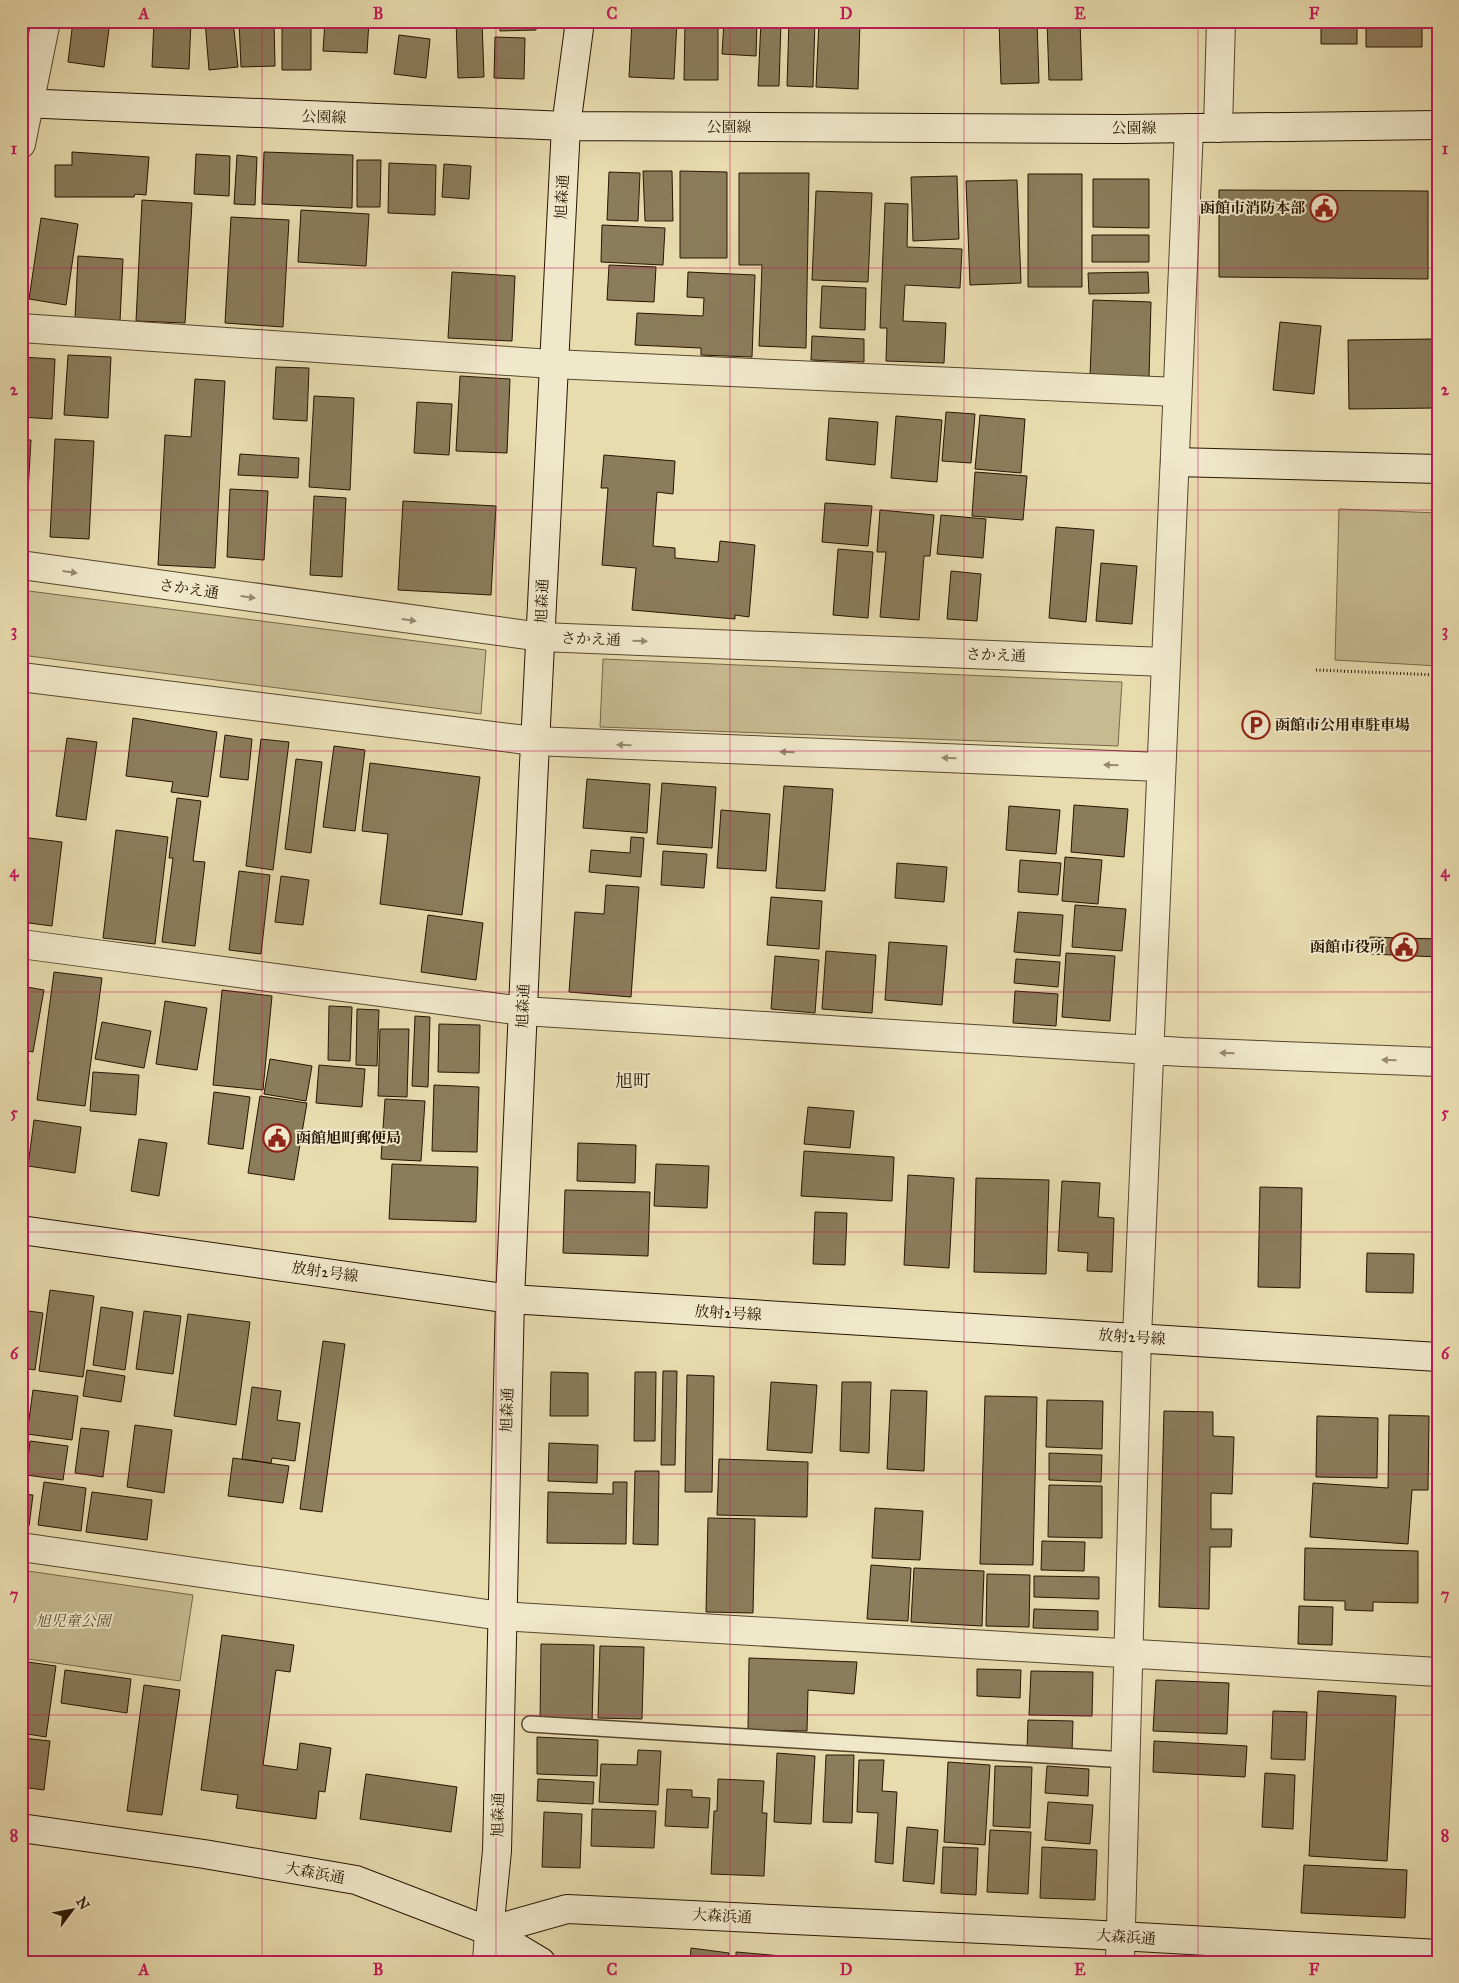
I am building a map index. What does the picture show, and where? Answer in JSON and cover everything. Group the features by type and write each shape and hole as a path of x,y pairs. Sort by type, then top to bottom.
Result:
{"street":[{"path":"21,144 25,104 46,21"},
{"name":"旭森通","path":"487,1962 497,1851 501,1616 510,1299 552,364 566,126 580,21"},
{"path":"1218,128 1221,21"},
{"name":"公園線","path":"25,104 566,126 1218,128 1438,125"},
{"path":"1121,1949 1127,1654 1137,1337 1151,1048 1160,767 1174,516 1177,392 1189,128"},
{"path":"21,328 552,364 1177,392"},
{"path":"1175,462 1438,469"},
{"name":"さかえ通","path":"21,565 540,637 1165,662"},
{"path":"21,677 534,742 1160,767"},
{"path":"21,944 523,1011 1151,1048 1438,1062"},
{"name":"放射2号線","path":"21,1230 510,1299 1438,1357"},
{"path":"21,1547 501,1616 1438,1672"},
{"name":"大森浜通","path":"21,1828 204,1854 356,1880 489,1931 567,1909 1121,1949 1438,1954"},
{"path":"489,1931 541,1962"}],"lane":[{"path":"530,1724 1126,1760"}],"path":[{"path":"1316,670 1438,676"}],"green space":[{"path":"1339,509 1438,513 1438,666 1335,660"},
{"path":"21,590 486,650 481,714 21,655"},
{"path":"603,659 1122,682 1118,746 600,727"},
{"name":"旭児童公園","path":"21,1570 193,1595 180,1681 21,1658"}],"building":[{"path":"73,21 110,21 104,67 68,62"},
{"path":"154,21 191,21 189,69 152,67"},
{"path":"205,21 233,21 238,67 209,70"},
{"path":"239,21 274,21 275,66 241,67"},
{"path":"282,21 311,21 311,70 282,70"},
{"path":"325,21 369,21 367,53 323,51"},
{"path":"456,21 482,21 484,77 458,78"},
{"path":"500,21 536,21 536,30 500,31"},
{"path":"632,21 677,21 674,79 629,77"},
{"path":"685,21 718,21 718,80 684,80"},
{"path":"724,21 757,21 756,56 722,54"},
{"path":"761,21 781,21 779,86 758,86"},
{"path":"789,21 815,21 813,87 787,86"},
{"path":"819,21 860,21 858,89 816,87"},
{"path":"999,21 1037,21 1039,83 1001,84"},
{"path":"1047,21 1080,21 1082,80 1049,80"},
{"path":"1321,21 1357,21 1357,44 1321,44"},
{"path":"1366,21 1422,21 1422,47 1366,47"},
{"path":"1437,21 1438,84 1436,84"},
{"path":"399,35 430,39 426,78 394,74"},
{"path":"495,37 525,38 524,79 494,78"},
{"path":"72,152 149,157 146,195 135,194 134,197 55,197 55,165 72,165"},
{"path":"264,152 353,155 352,208 262,204"},
{"path":"196,154 230,156 229,196 194,194"},
{"path":"237,155 257,157 255,205 234,204"},
{"path":"357,160 381,160 380,207 357,207"},
{"path":"389,163 436,165 435,215 388,213"},
{"path":"444,164 471,166 469,199 442,197"},
{"path":"643,171 672,171 673,221 645,221"},
{"path":"680,171 727,172 727,258 680,258"},
{"path":"609,172 640,173 638,221 607,220"},
{"path":"739,173 809,173 806,348 759,346 762,265 739,265"},
{"path":"1028,174 1082,174 1082,287 1028,287"},
{"path":"957,176 959,239 913,241 911,177"},
{"path":"1093,179 1149,179 1149,228 1093,227"},
{"path":"1017,180 1021,283 970,285 966,181"},
{"path":"1219,190 1428,191 1428,279 1219,277"},
{"path":"816,191 872,193 868,282 812,280"},
{"path":"142,200 192,203 185,323 136,321"},
{"path":"885,203 908,204 907,247 962,249 960,288 905,285 903,321 946,323 944,363 886,361 887,328 880,328"},
{"path":"301,210 369,214 366,266 298,262"},
{"path":"231,217 289,220 283,327 225,323"},
{"path":"41,218 78,224 66,305 29,299"},
{"path":"602,225 665,228 663,265 601,262"},
{"path":"1092,235 1149,235 1149,262 1092,262"},
{"path":"78,256 123,259 120,321 75,318"},
{"path":"609,265 656,267 654,302 607,300"},
{"path":"452,272 515,276 512,341 448,338"},
{"path":"688,272 755,275 752,357 701,355 701,348 635,345 637,313 703,316 704,298 687,297"},
{"path":"1148,272 1149,293 1089,294 1088,273"},
{"path":"822,286 866,288 865,330 820,328"},
{"path":"1093,300 1151,302 1149,377 1090,375"},
{"path":"1280,322 1321,326 1314,394 1273,390"},
{"path":"812,336 864,339 864,362 811,360"},
{"path":"1436,339 1437,408 1349,409 1348,340"},
{"path":"68,355 111,357 108,418 64,415"},
{"path":"21,357 55,359 52,419 21,417"},
{"path":"276,367 309,368 307,421 273,419"},
{"path":"460,376 510,379 507,453 456,451"},
{"path":"195,379 225,381 215,568 158,565 165,435 191,437"},
{"path":"314,396 354,398 350,490 309,487"},
{"path":"417,402 452,404 449,455 414,453"},
{"path":"946,412 975,414 971,463 942,461"},
{"path":"980,415 1025,419 1021,473 975,469"},
{"path":"896,416 942,420 937,482 891,478"},
{"path":"829,418 878,422 875,465 826,460"},
{"path":"55,439 94,441 89,539 50,537"},
{"path":"21,440 31,440 28,492 21,492"},
{"path":"240,454 299,458 298,478 238,475"},
{"path":"604,455 675,461 673,494 657,492 653,546 675,548 675,558 718,562 720,541 755,545 749,617 735,615 735,619 632,610 636,568 602,565 608,488 601,488"},
{"path":"975,472 1027,476 1023,520 972,516"},
{"path":"230,489 268,491 264,560 227,557"},
{"path":"314,496 346,498 342,577 310,575"},
{"path":"403,501 496,506 491,595 398,590"},
{"path":"825,503 872,506 868,546 822,542"},
{"path":"880,510 934,515 930,556 924,556 919,620 880,617 886,552 877,552"},
{"path":"941,515 986,519 983,558 937,554"},
{"path":"1056,527 1094,530 1086,622 1049,618"},
{"path":"838,549 873,552 868,618 833,615"},
{"path":"1101,563 1137,566 1132,624 1096,621"},
{"path":"951,571 981,574 977,621 947,619"},
{"path":"21,710 28,711 21,766"},
{"path":"133,718 217,732 208,797 171,792 173,782 126,776"},
{"path":"225,735 252,739 248,780 220,777"},
{"path":"67,738 97,742 86,820 56,816"},
{"path":"261,739 289,742 273,870 246,866"},
{"path":"334,746 365,750 355,831 323,827"},
{"path":"296,759 322,762 311,853 285,849"},
{"path":"370,763 480,777 462,915 380,904 388,834 362,831"},
{"path":"587,779 650,784 647,833 583,828"},
{"path":"662,783 716,787 712,848 657,844"},
{"path":"784,786 833,789 825,891 776,888"},
{"path":"177,798 201,801 193,861 205,862 195,946 162,942 173,858 169,858"},
{"path":"1074,805 1128,809 1124,857 1071,852"},
{"path":"1009,806 1060,810 1056,854 1006,850"},
{"path":"721,810 770,814 766,871 717,868"},
{"path":"116,830 168,837 155,944 103,938"},
{"path":"21,837 62,842 52,926 21,922"},
{"path":"631,837 644,838 641,877 589,872 591,850 630,853"},
{"path":"663,851 707,854 704,888 661,885"},
{"path":"1065,857 1102,860 1098,904 1062,901"},
{"path":"1020,860 1061,863 1058,895 1018,892"},
{"path":"897,863 947,867 944,902 895,898"},
{"path":"239,871 270,875 261,954 229,950"},
{"path":"281,876 309,880 303,925 275,922"},
{"path":"606,885 639,887 631,997 569,992 575,912 604,914"},
{"path":"771,897 822,901 819,949 767,945"},
{"path":"1075,905 1126,909 1122,951 1072,947"},
{"path":"1018,912 1063,915 1060,956 1014,952"},
{"path":"428,915 483,923 476,980 421,972"},
{"name":"函館市役所","path":"1370,937 1438,939 1438,957 1370,954"},
{"path":"889,942 947,946 942,1005 885,1000"},
{"path":"826,951 876,955 872,1013 822,1009"},
{"path":"1066,953 1115,956 1110,1021 1062,1017"},
{"path":"775,956 819,960 815,1013 771,1009"},
{"path":"1016,959 1060,962 1058,987 1014,983"},
{"path":"54,972 102,978 85,1106 37,1100"},
{"path":"21,986 44,990 33,1052 21,1050"},
{"path":"222,990 272,996 263,1090 213,1085"},
{"path":"1015,991 1058,994 1056,1026 1013,1023"},
{"path":"165,1001 207,1008 197,1070 156,1064"},
{"path":"329,1006 352,1007 350,1061 328,1060"},
{"path":"357,1009 379,1010 377,1066 356,1065"},
{"path":"415,1016 430,1017 428,1087 412,1086"},
{"path":"102,1022 151,1031 144,1068 95,1059"},
{"path":"439,1024 480,1025 479,1073 438,1072"},
{"path":"380,1029 409,1029 407,1097 378,1096"},
{"path":"270,1059 312,1066 306,1101 264,1094"},
{"path":"21,1061 29,1062 23,1108 21,1107"},
{"path":"319,1065 365,1069 362,1107 316,1103"},
{"path":"93,1072 139,1075 136,1115 90,1111"},
{"path":"434,1085 479,1087 477,1152 432,1151"},
{"path":"214,1092 250,1097 243,1149 208,1144"},
{"name":"函館旭町郵便局","path":"260,1096 307,1103 294,1180 248,1173"},
{"path":"385,1099 425,1101 421,1161 381,1159"},
{"path":"808,1107 854,1111 850,1148 804,1144"},
{"path":"34,1120 81,1127 75,1173 28,1166"},
{"path":"139,1139 167,1143 159,1196 131,1191"},
{"path":"578,1143 636,1145 635,1183 577,1181"},
{"path":"804,1151 894,1157 892,1201 801,1196"},
{"path":"392,1164 478,1167 476,1222 389,1219"},
{"path":"656,1164 709,1166 707,1208 654,1206"},
{"path":"908,1175 954,1178 949,1268 904,1265"},
{"path":"976,1178 1049,1180 1046,1274 974,1272"},
{"path":"1062,1181 1100,1183 1098,1217 1114,1218 1112,1272 1087,1271 1088,1253 1058,1251"},
{"path":"1260,1187 1302,1188 1300,1288 1258,1287"},
{"path":"565,1190 650,1192 648,1256 563,1253"},
{"path":"815,1212 847,1213 845,1265 813,1264"},
{"path":"1367,1253 1414,1254 1413,1293 1366,1292"},
{"path":"50,1290 94,1296 83,1377 39,1371"},
{"path":"101,1307 133,1312 125,1370 93,1365"},
{"path":"21,1310 43,1313 35,1370 23,1368 21,1384"},
{"path":"144,1311 181,1316 173,1374 136,1369"},
{"path":"188,1314 250,1322 236,1425 174,1416"},
{"path":"323,1341 345,1344 322,1512 300,1509"},
{"path":"87,1370 125,1376 121,1402 83,1396"},
{"path":"663,1371 677,1371 675,1465 661,1465"},
{"path":"551,1372 588,1373 588,1416 550,1416"},
{"path":"635,1372 656,1372 655,1441 634,1441"},
{"path":"687,1375 714,1376 712,1492 685,1492"},
{"path":"771,1382 817,1385 812,1453 767,1450"},
{"path":"842,1382 871,1382 869,1453 840,1451"},
{"path":"252,1387 281,1391 277,1420 300,1423 295,1461 272,1458 271,1463 242,1459"},
{"path":"33,1390 78,1396 72,1440 27,1434"},
{"path":"891,1390 927,1391 924,1471 887,1469"},
{"path":"985,1396 1037,1397 1033,1565 980,1564"},
{"path":"1047,1400 1103,1401 1102,1449 1046,1447"},
{"path":"1164,1411 1213,1412 1213,1436 1234,1437 1232,1494 1211,1493 1211,1529 1232,1529 1231,1547 1210,1547 1209,1609 1159,1607"},
{"path":"1389,1415 1429,1416 1428,1490 1412,1490 1408,1544 1310,1537 1313,1483 1388,1488"},
{"path":"1317,1416 1378,1418 1377,1478 1316,1477"},
{"path":"135,1425 172,1430 164,1493 127,1487"},
{"path":"81,1428 109,1431 103,1477 75,1473"},
{"path":"30,1441 68,1446 63,1480 26,1475"},
{"path":"549,1443 598,1445 597,1483 548,1481"},
{"path":"1049,1453 1102,1455 1101,1482 1049,1480"},
{"path":"233,1458 289,1466 283,1503 228,1496"},
{"path":"719,1459 808,1462 807,1517 717,1515"},
{"path":"635,1471 659,1471 658,1545 633,1544"},
{"path":"44,1482 86,1488 81,1531 38,1525"},
{"path":"613,1482 627,1482 626,1544 547,1543 548,1492 613,1494"},
{"path":"1049,1485 1102,1486 1102,1538 1048,1537"},
{"path":"92,1492 152,1500 147,1540 86,1532"},
{"path":"21,1494 33,1495 29,1526 21,1525"},
{"path":"875,1508 923,1511 920,1560 872,1558"},
{"path":"708,1518 755,1519 753,1613 706,1612"},
{"path":"1042,1541 1085,1542 1084,1571 1041,1570"},
{"path":"1305,1548 1418,1551 1418,1603 1373,1602 1373,1611 1345,1610 1345,1601 1304,1600"},
{"path":"871,1565 911,1568 908,1621 867,1619"},
{"path":"914,1568 984,1571 982,1626 911,1622"},
{"path":"987,1574 1030,1575 1029,1627 986,1626"},
{"path":"1034,1576 1099,1577 1099,1599 1034,1597"},
{"path":"1299,1606 1333,1607 1332,1645 1298,1644"},
{"path":"1034,1609 1098,1611 1098,1630 1033,1628"},
{"path":"222,1635 294,1645 290,1672 276,1670 263,1765 297,1770 300,1743 331,1748 325,1792 319,1791 316,1819 236,1808 238,1795 201,1790"},
{"path":"541,1644 594,1645 592,1724 540,1722"},
{"path":"600,1646 644,1647 642,1719 598,1718"},
{"path":"749,1658 857,1662 854,1694 808,1690 807,1731 748,1730"},
{"path":"21,1661 56,1666 46,1737 21,1733"},
{"path":"977,1669 1021,1670 1020,1698 977,1696"},
{"path":"65,1670 131,1679 127,1713 61,1703"},
{"path":"1031,1671 1093,1672 1092,1716 1029,1715"},
{"path":"1156,1680 1229,1683 1227,1734 1153,1731"},
{"path":"144,1685 180,1690 162,1815 127,1811"},
{"path":"1318,1691 1396,1696 1387,1861 1309,1856"},
{"path":"1273,1711 1307,1712 1305,1760 1271,1759"},
{"path":"1028,1720 1073,1721 1072,1751 1027,1749"},
{"path":"537,1737 598,1740 597,1776 537,1774"},
{"path":"23,1738 50,1741 44,1790 21,1787"},
{"path":"1154,1741 1247,1746 1245,1777 1153,1772"},
{"path":"638,1750 661,1751 658,1805 599,1802 601,1764 637,1765"},
{"path":"777,1753 815,1756 811,1824 774,1822"},
{"path":"826,1755 854,1755 852,1823 823,1822"},
{"path":"859,1760 884,1760 882,1791 897,1792 893,1864 875,1862 878,1813 857,1812"},
{"path":"948,1762 990,1765 985,1845 944,1842"},
{"path":"995,1766 1032,1767 1030,1828 993,1826"},
{"path":"1047,1766 1089,1769 1088,1796 1045,1793"},
{"path":"1265,1773 1295,1775 1293,1829 1262,1827"},
{"path":"366,1774 457,1787 451,1832 360,1819"},
{"path":"538,1779 594,1782 593,1804 537,1801"},
{"path":"718,1779 764,1781 762,1813 767,1813 764,1876 711,1874 714,1811 717,1811"},
{"path":"667,1789 692,1790 692,1797 710,1798 708,1828 665,1826"},
{"path":"1048,1802 1093,1805 1090,1844 1045,1840"},
{"path":"592,1809 656,1811 654,1848 591,1846"},
{"path":"544,1812 582,1814 580,1868 542,1867"},
{"path":"907,1827 938,1830 934,1884 903,1881"},
{"path":"990,1830 1031,1832 1028,1894 987,1892"},
{"path":"943,1847 978,1848 976,1895 941,1893"},
{"path":"1042,1847 1097,1850 1095,1900 1040,1898"},
{"path":"1304,1865 1407,1870 1405,1918 1301,1913"},
{"path":"691,1948 729,1953 728,1962 690,1962"},
{"path":"736,1952 782,1956 782,1962 736,1962"},
{"path":"919,1958 941,1961 941,1962 919,1962"}],"place":[{"name":"函館市消防本部","path":"1324,208"},
{"name":"函館市公用車駐車場","path":"1256,725"},
{"name":"函館市役所","path":"1404,947"},
{"name":"函館旭町郵便局","path":"277,1138"}],"district":[{"name":"旭町","path":"633,1081"}]}
